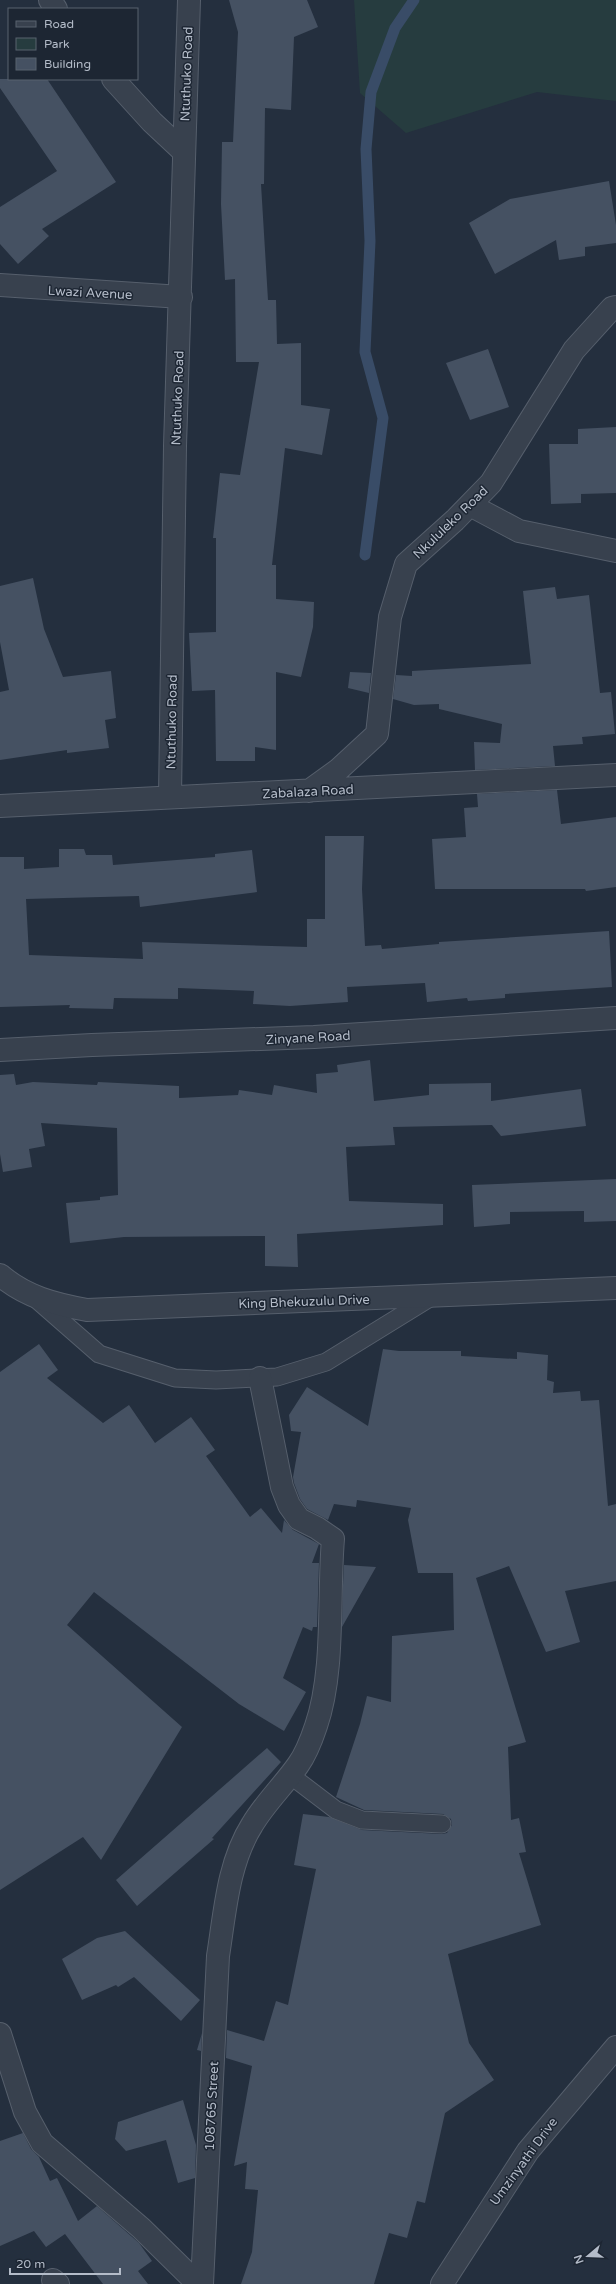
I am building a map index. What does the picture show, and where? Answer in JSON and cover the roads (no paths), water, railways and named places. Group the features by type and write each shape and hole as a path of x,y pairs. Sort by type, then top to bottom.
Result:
{"street":[{"name":"Ntuthuko Road","path":"170,797 175,446 181,297 183,151 189,0"},
{"path":"113,80 152,122 183,151"},
{"name":"Lwazi Avenue","path":"0,285 181,297"},
{"name":"Nkululeko Road","path":"309,791 338,770 377,734 390,617 406,564 470,505 491,482 574,350 612,308 616,307"},
{"path":"470,505 519,531 616,551"},
{"name":"Zabalaza Road","path":"0,806 616,775"},
{"name":"Zinyane Road","path":"0,1050 322,1036 616,1018"},
{"name":"King Bhekuzulu Drive","path":"0,1275 13,1286 33,1297 57,1304 88,1310 616,1288"},
{"name":"108765 Street","path":"202,2284 218,1956 222,1928 235,1860 252,1824 299,1764 316,1726 324,1688 332,1584 331,1566 333,1539 317,1528 299,1519 289,1505 282,1487 260,1378"},
{"path":"0,2034 24,2112 42,2143 141,2228 198,2284"},
{"name":"Umzinyathi Drive","path":"442,2284 528,2151 616,2047"}],"lane":[{"path":"33,1297 99,1354 175,1378 216,1380 277,1377 326,1362 433,1296"},
{"path":"290,1775 336,1810 362,1820 442,1824"}],"waterway":[{"path":"365,555 383,418 365,352 370,241 366,149 371,92 395,28 414,0"}]}
